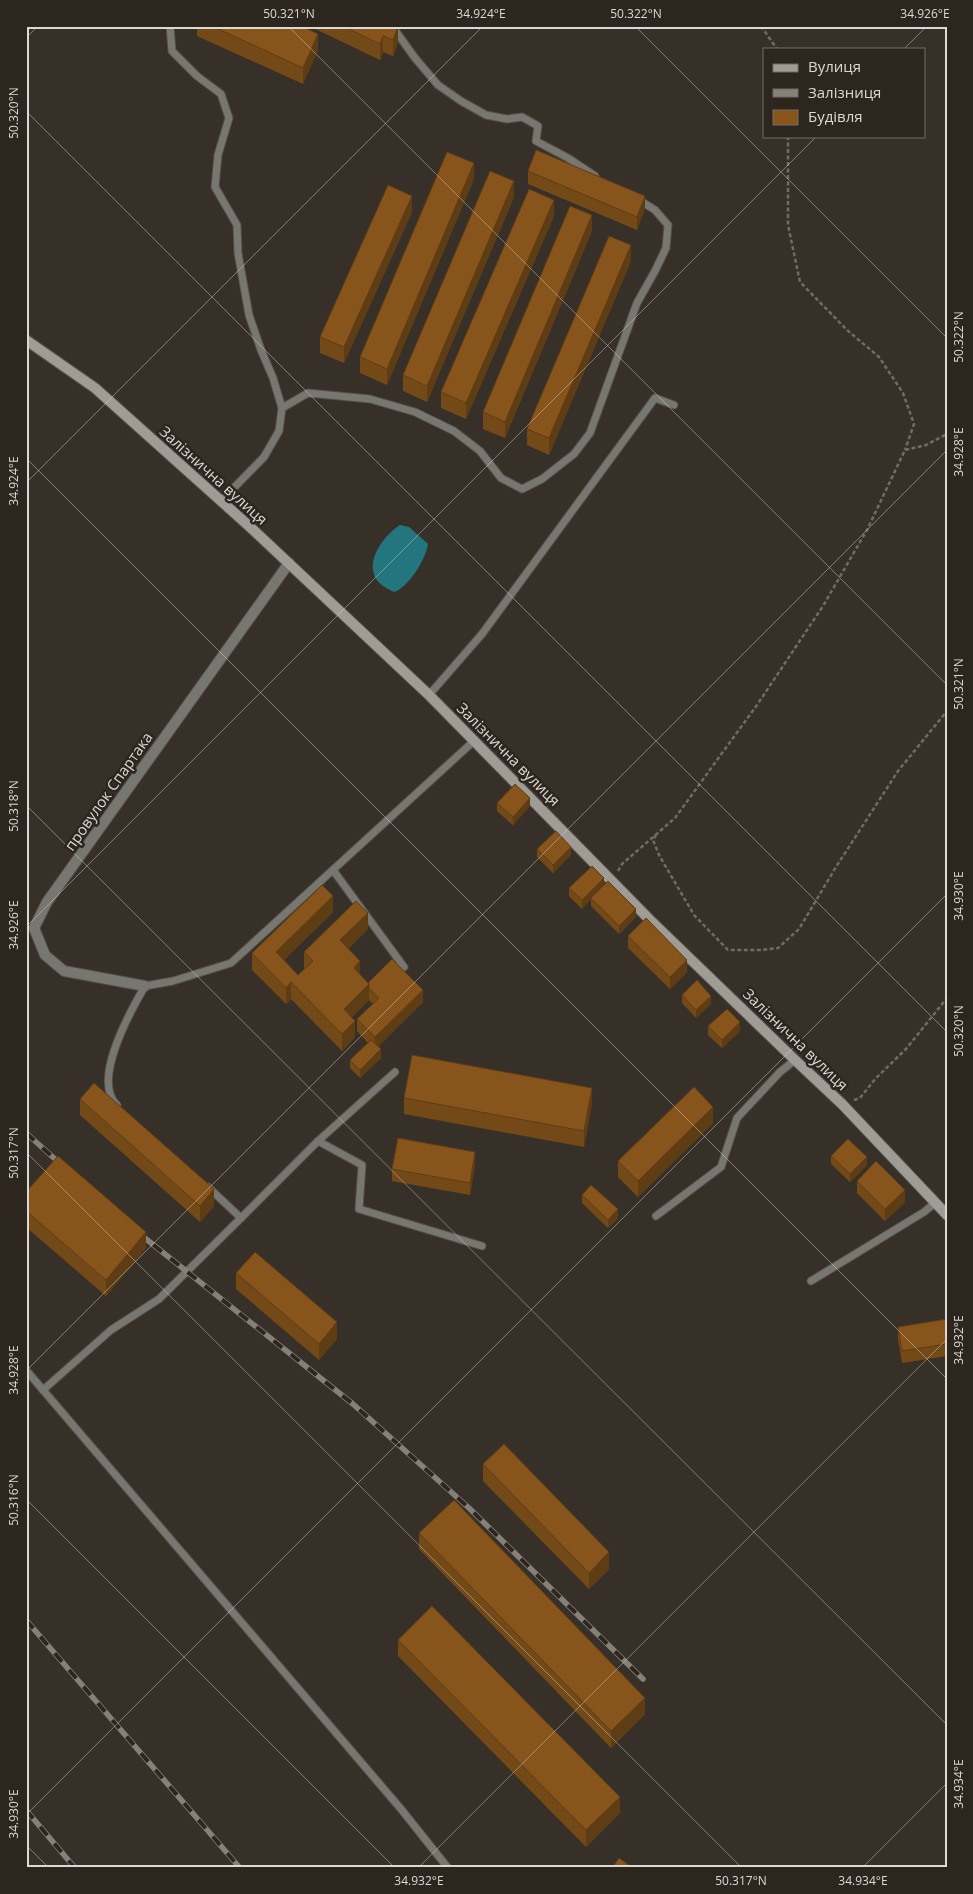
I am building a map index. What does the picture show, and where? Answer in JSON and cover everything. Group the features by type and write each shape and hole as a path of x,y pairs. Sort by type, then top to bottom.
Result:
{"street":[{"name":"Залізнична вулиця","path":"26,340 95,388 289,563 429,695 612,881 842,1104 947,1214"},
{"name":"провулок Спартака","path":"145,986 64,972 45,955 34,928 47,902 289,563"}],"lane":[{"path":"170,26 172,51 197,76 220,94 229,118 218,155 215,186 237,225 238,253 249,315 273,378 282,408 278,431 264,457 221,501"},
{"path":"392,26 415,58 438,85 486,115 507,119 522,117 538,126 536,141 602,180"},
{"path":"282,408 308,393 370,399 415,412 454,431 480,451 501,478 522,489 542,479 574,454 590,433 636,303 656,271 666,248 668,225 655,210 635,198"},
{"path":"429,695 482,634 655,398 674,405"},
{"path":"120,1108 113,1101 107,1081 113,1056 127,1018 145,986 174,981 231,963 475,740"},
{"path":"333,870 404,967"},
{"path":"656,1216 721,1167 737,1118 780,1072 795,1060"},
{"path":"43,1390 111,1330 159,1299 318,1141 395,1072"},
{"path":"318,1141 362,1165 359,1209 482,1246"},
{"path":"198,1179 241,1218"},
{"path":"812,1281 936,1203"},
{"path":"26,1370 400,1809 448,1868"}],"path":[{"path":"761,26 776,48"},
{"path":"612,881 622,864 675,818 703,782 823,606 867,530 905,450 914,424 903,393 879,357 847,330 800,282 788,225 788,138"},
{"path":"905,450 926,445 947,434"},
{"path":"658,832 653,840 659,855 694,915 728,950 778,948 799,929 836,867 898,771 947,711"},
{"path":"842,1104 860,1098 876,1078 906,1049 947,998"}],"water":[{"path":"400,525 409,527 428,544 416,572 405,585 394,592 379,583 374,574 373,567 376,553 380,546 389,534"}],"building":[{"path":"212,26 301,26 318,34 303,68"},
{"path":"343,26 398,26 393,40 383,36 380,44"},
{"path":"536,150 645,196 637,217 528,171"},
{"path":"447,152 474,163 387,369 360,357"},
{"path":"490,171 514,181 427,386 403,375"},
{"path":"388,185 412,196 344,347 320,337"},
{"path":"529,189 554,200 466,403 441,392"},
{"path":"570,206 592,215 505,422 483,412"},
{"path":"609,236 631,245 549,438 527,429"},
{"path":"515,784 530,798 513,817 497,803"},
{"path":"556,831 571,847 553,865 537,849"},
{"path":"592,866 604,878 582,900 569,888"},
{"path":"608,881 636,909 619,926 591,898"},
{"path":"322,885 333,896 276,952 298,975 313,961 304,952 356,901 368,913 340,940 360,961 354,968 369,984 344,1009 355,1021 342,1034 291,982 286,988 252,953"},
{"path":"646,918 687,960 670,977 628,936"},
{"path":"392,959 423,990 375,1037 357,1019 379,998 369,988 368,983"},
{"path":"697,980 711,996 696,1010 682,995"},
{"path":"727,1009 740,1022 722,1040 708,1026"},
{"path":"371,1040 381,1049 360,1070 350,1060"},
{"path":"412,1055 592,1088 584,1131 404,1098"},
{"path":"94,1083 214,1189 200,1206 80,1099"},
{"path":"694,1087 713,1107 638,1181 618,1161"},
{"path":"398,1138 475,1152 470,1183 392,1169"},
{"path":"848,1139 867,1157 850,1174 831,1156"},
{"path":"58,1156 146,1232 106,1280 26,1211 26,1192"},
{"path":"876,1161 905,1190 885,1209 857,1181"},
{"path":"591,1185 618,1209 608,1220 582,1195"},
{"path":"255,1252 337,1322 319,1344 236,1273"},
{"path":"947,1319 947,1344 902,1351 898,1327"},
{"path":"504,1444 609,1552 589,1573 483,1464"},
{"path":"454,1500 645,1698 611,1731 419,1533"},
{"path":"432,1606 620,1797 586,1830 398,1640"},
{"path":"619,1858 633,1868 612,1868"}],"railway":[{"path":"26,1133 65,1168"},
{"path":"136,1231 353,1404 469,1508 643,1679"},
{"path":"26,1620 240,1868"},
{"path":"26,1810 75,1868"}]}
